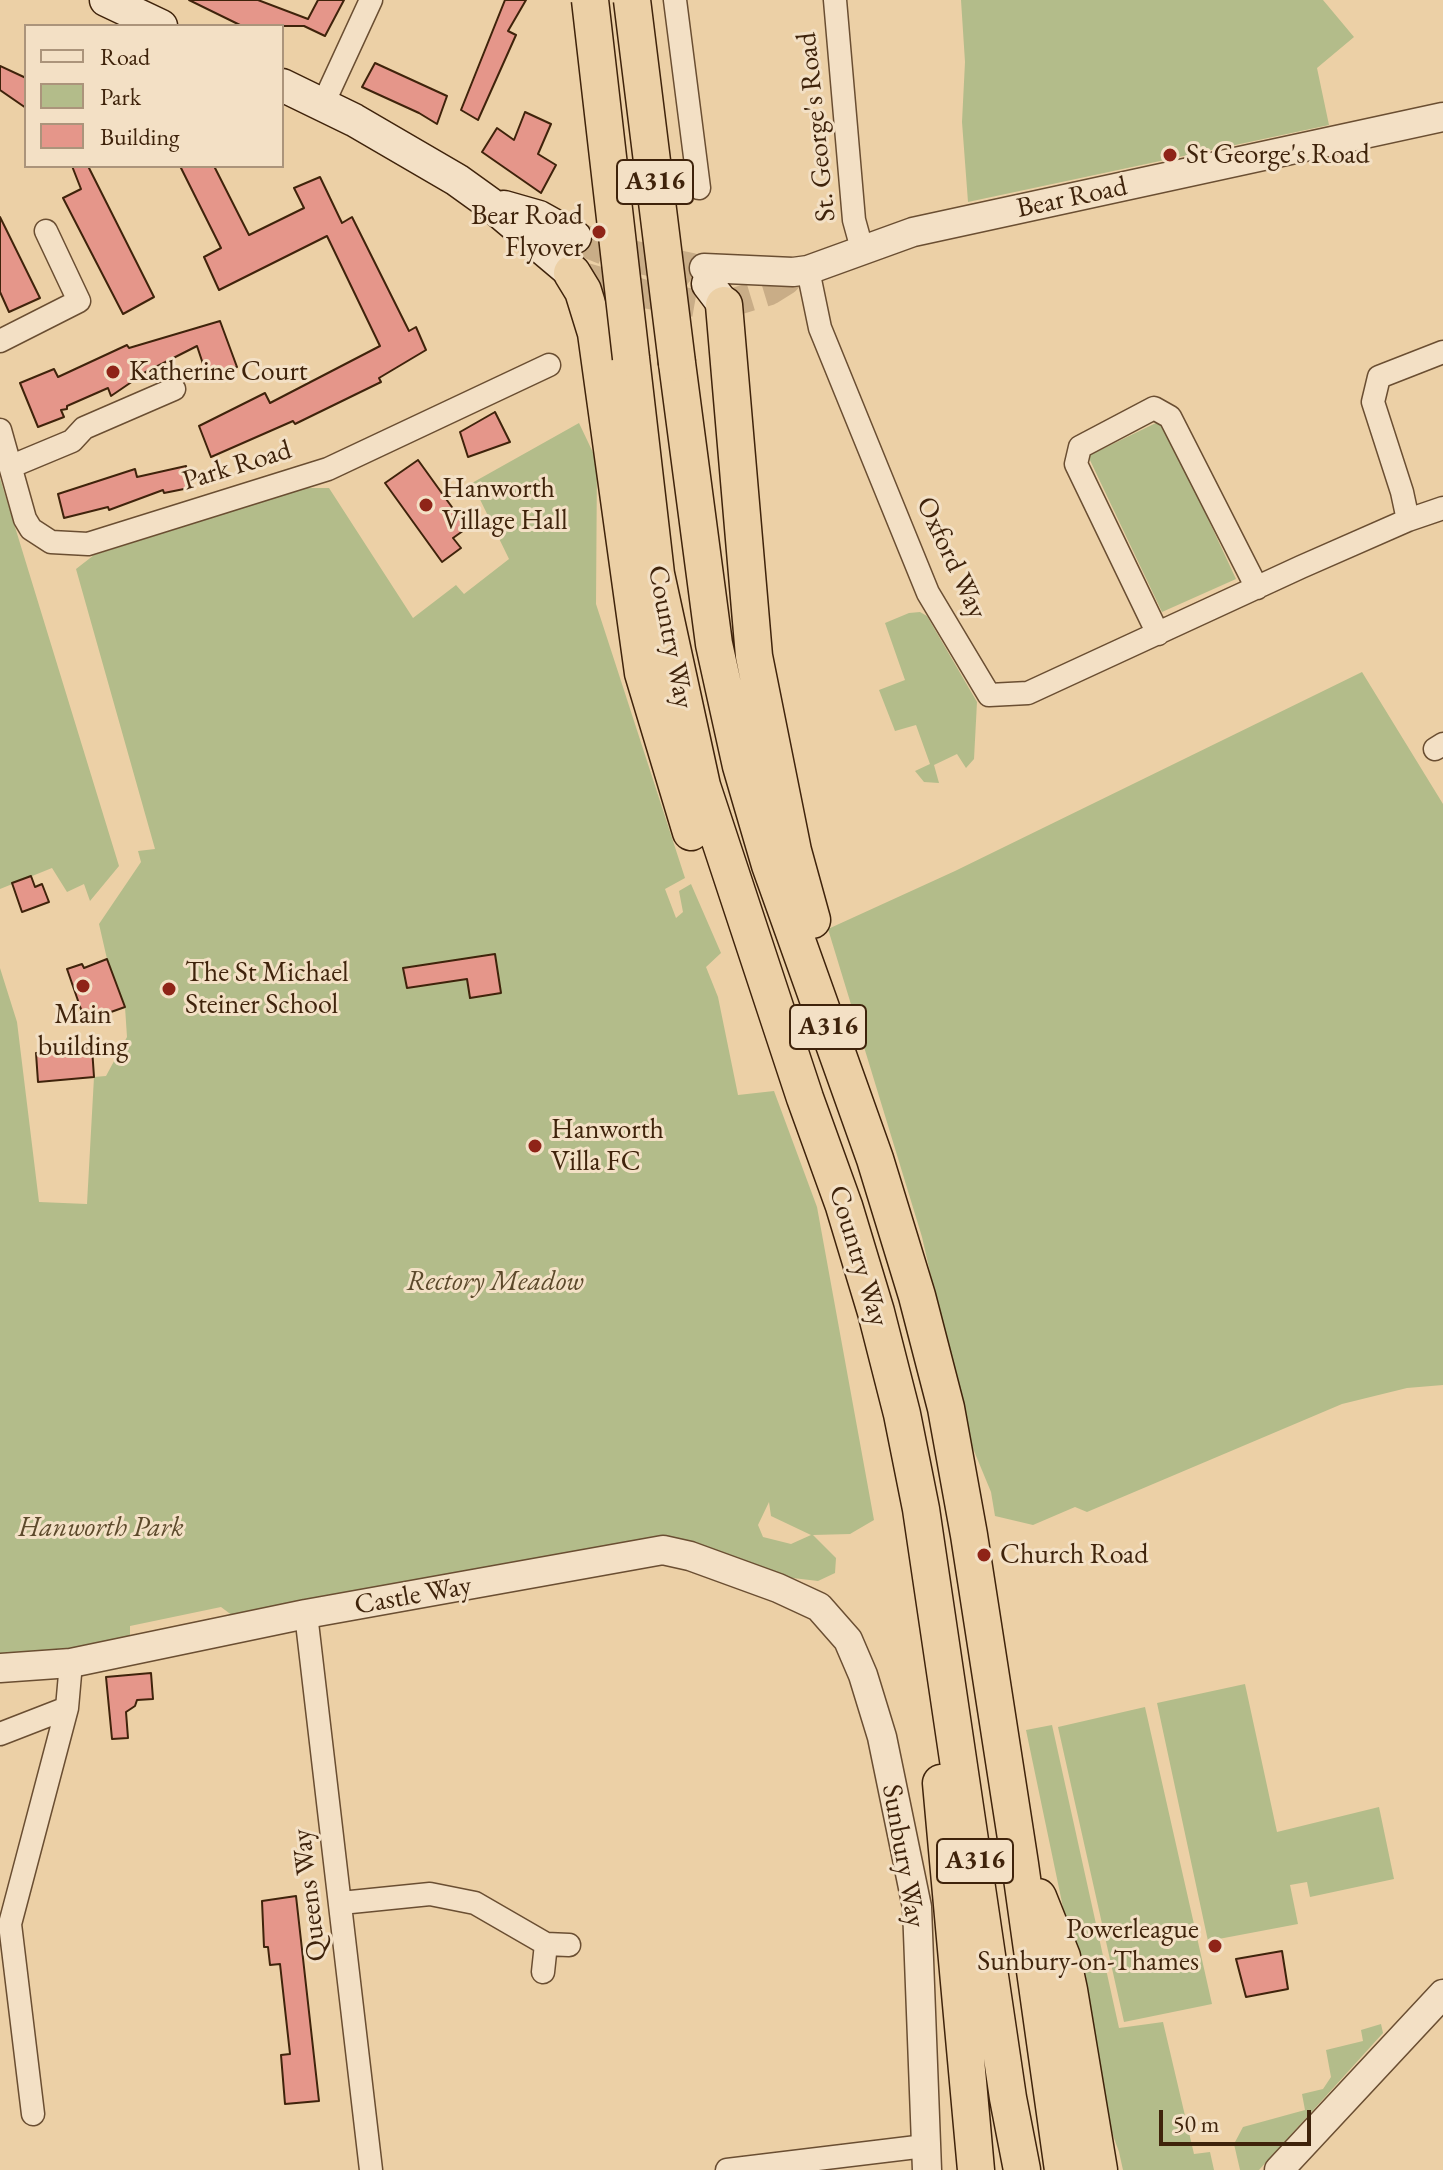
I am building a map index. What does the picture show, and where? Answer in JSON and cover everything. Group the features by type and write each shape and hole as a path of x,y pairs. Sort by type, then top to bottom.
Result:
{"highway":[{"name":"Country Way","path":"590,0 656,574 702,786 844,1206 899,1399 921,1509 1008,2098 1022,2170"},
{"name":"Country Way","path":"632,0 714,644 741,766 770,865 875,1159 917,1296 946,1408 1020,1864 1063,2170"},
{"path":"579,275 596,333 643,673 696,845 805,1098"},
{"path":"711,291 754,656 793,851 875,1159"},
{"path":"939,1626 941,1792 976,2170"},
{"path":"1020,1864 1041,1903 1062,1957 1099,2170"}],"main road":[{"path":"106,0 157,24"},
{"path":"284,86 410,150 489,203 579,275"},
{"path":"489,203 539,217 575,237"}],"street":[{"path":"323,104 371,0"},
{"path":"675,0 699,188"},
{"name":"St. George's Road","path":"835,0 854,220 862,249"},
{"name":"Bear Road","path":"711,291 800,271 913,232 1443,117"},
{"path":"0,341 79,301 46,231"},
{"name":"Oxford Way","path":"800,271 820,328 928,593 989,695 1028,693 1408,520 1443,508"},
{"path":"1408,520 1373,402 1379,377 1408,363 1443,352"},
{"name":"Park Road","path":"0,430 25,519 31,529 51,542 88,544 328,469 549,365"},
{"path":"12,466 72,441 84,428 174,389"},
{"path":"1158,634 1076,464 1080,447 1154,408 1170,417 1257,588"},
{"name":"Castle Way","path":"0,1668 71,1663 306,1614 663,1550 690,1556 778,1588 819,1607"},
{"name":"Sunbury Way","path":"819,1607 848,1640 863,1675 882,1737 917,1907 926,2158"},
{"name":"Queens Way","path":"306,1614 371,2170"},
{"path":"33,2114 10,1924 67,1708 71,1663"},
{"path":"0,1734 67,1708"},
{"path":"341,1903 430,1894 475,1903 558,1944 543,1972"},
{"path":"1279,2170 1443,1994"},
{"path":"727,2170 926,2158"}],"green space":[{"path":"961,0 1323,0 1354,37 1317,68 1329,125 968,202 962,122 965,62"},
{"path":"1162,420 1236,579 1162,612 1088,456"},
{"name":"Rectory Meadow","path":"579,423 597,461 596,604 685,878 665,889 676,918 683,912 679,891 691,884 721,953 706,967 718,997 738,1095 774,1091 817,1207 874,1520 850,1534 813,1535 836,1558 835,1573 818,1581 742,1572 697,1544 654,1537 560,1557 391,1584 237,1619 221,1607 130,1626 130,1638 93,1651 0,1657 0,968 17,1022 39,1202 87,1204 94,1077 106,1076 127,1037 125,1007 107,959 99,924 141,862 138,851 155,849 76,569 94,555 306,488 329,488 413,618 456,585 464,594 509,559 472,483","holes":["769,1502 771,1516 811,1535 791,1544 763,1537 758,1525"]},
{"path":"0,478 119,866 90,901 84,884 67,892 52,868 0,889"},
{"path":"920,612 927,616 977,702 974,759 966,768 957,754 934,765 939,783 924,782 915,771 930,764 916,725 895,731 879,690 905,680 885,623"},
{"path":"1362,672 1443,804 1443,1385 1407,1388 1342,1404 1087,1512 1075,1507 1033,1525 995,1516 991,1492 967,1434 922,1237 828,929 955,871"},
{"path":"1245,1684 1277,1832 1379,1807 1394,1879 1310,1897 1307,1882 1290,1885 1298,1924 1208,1941 1157,1703"},
{"path":"1145,1707 1212,2004 1124,2022 1058,1727"},
{"path":"1052,1725 1119,2028 1163,2022 1194,2154 1210,2152 1214,2170 1123,2170 1096,2088 1079,1984 1026,1730"},
{"path":"1381,2024 1383,2033 1259,2170 1240,2170 1234,2144 1243,2127 1305,2110 1302,2094 1323,2089 1331,2077 1326,2050 1363,2041 1361,2030"}],"building":[{"path":"189,0 258,0 308,19 318,0 344,0 325,36 304,26 238,24"},
{"path":"505,0 526,0 508,31 516,35 478,120 461,110"},
{"path":"375,63 447,96 437,124 362,87"},
{"path":"0,66 24,77 24,107 0,90"},
{"path":"525,112 551,124 538,154 556,165 541,193 482,152 497,128 514,140"},
{"path":"73,168 89,168 154,297 123,314 63,198 81,189"},
{"path":"181,168 215,168 249,235 304,208 294,188 320,177 342,223 352,217 409,331 416,327 426,350 379,378 381,382 295,424 293,421 211,457 199,426 265,393 270,403 380,346 327,236 219,290 204,257 221,248"},
{"path":"0,217 40,298 9,312 0,292"},
{"name":"Katherine Court","path":"220,321 237,367 208,379 197,346 132,379 111,396 108,388 67,406 67,409 61,410 64,417 38,427 20,383 54,369 58,377 127,345 129,348"},
{"path":"495,412 510,442 468,457 460,432"},
{"name":"Hanworth Village Hall","path":"418,460 467,528 453,538 461,548 442,562 385,483"},
{"path":"186,466 189,488 164,493 163,490 109,510 108,507 64,518 58,494 135,469 137,477"},
{"path":"31,876 35,887 42,884 49,902 22,912 12,883"},
{"path":"495,954 501,993 470,998 467,979 407,988 403,968"},
{"name":"Main building","path":"107,959 125,1007 94,1018 92,1011 83,1015 67,969 82,964 84,968"},
{"path":"92,1048 94,1077 38,1082 36,1053"},
{"path":"151,1673 153,1699 137,1700 135,1706 126,1712 128,1738 112,1739 106,1677"},
{"path":"296,1896 319,2101 285,2104 281,2055 290,2054 280,1964 270,1965 268,1947 264,1947 262,1901"},
{"path":"1282,1951 1288,1989 1246,1997 1236,1959"}],"tunnel":[{"path":"575,237 612,252 691,269 708,284"},
{"path":"724,305 770,291 786,281 793,272"},
{"path":"586,277 649,295 706,305"}],"place":[{"name":"St George's Road","path":"1170,155"},
{"name":"Bear Road Flyover","path":"599,232"},
{"name":"Katherine Court","path":"113,372"},
{"name":"Hanworth Village Hall","path":"426,505"},
{"name":"Main building","path":"83,986"},
{"name":"The St Michael Steiner School","path":"169,989"},
{"name":"Hanworth Villa FC","path":"535,1146"},
{"name":"Church Road","path":"984,1555"},
{"name":"Powerleague Sunbury-on-Thames","path":"1215,1946"}],"park label":[{"name":"Hanworth Park","path":"101,1528"}]}
